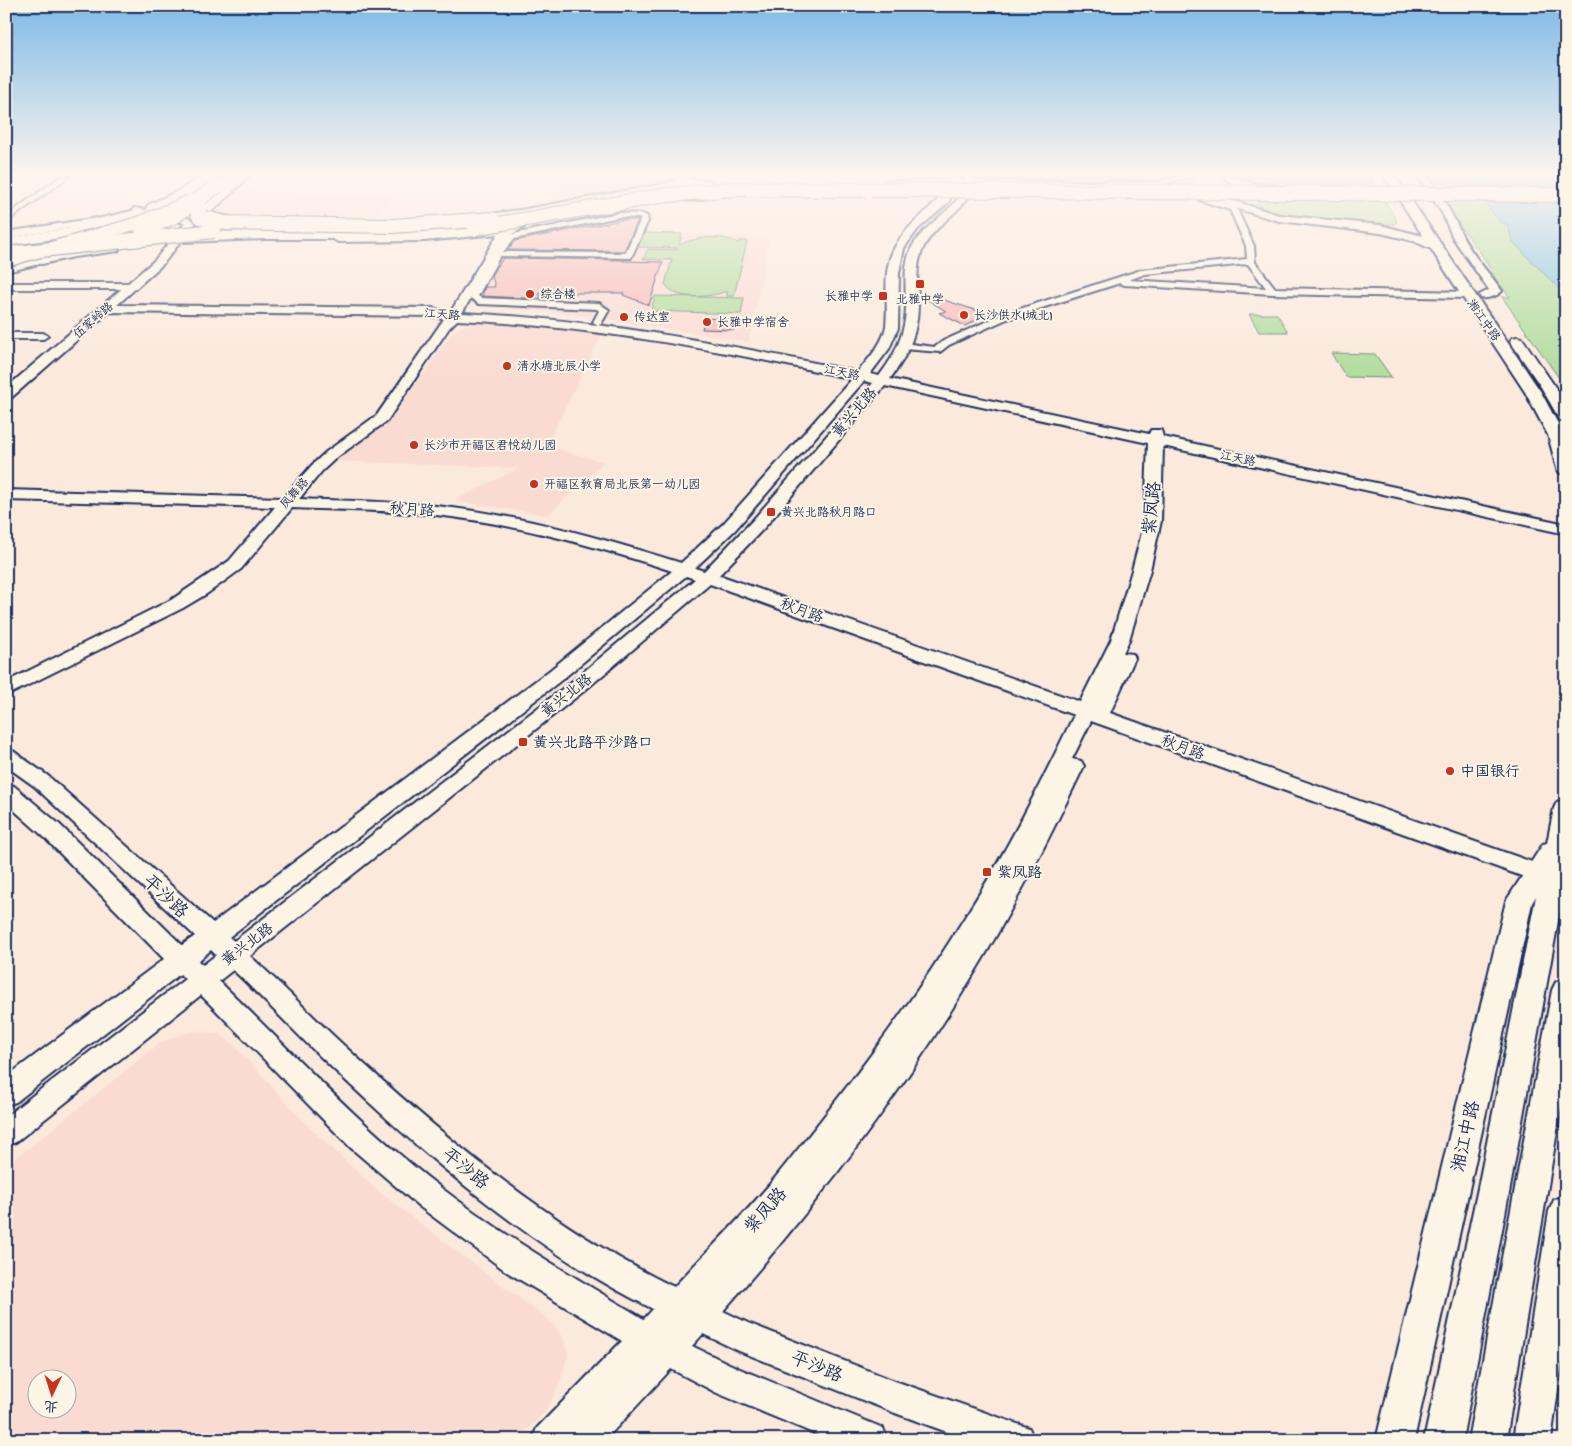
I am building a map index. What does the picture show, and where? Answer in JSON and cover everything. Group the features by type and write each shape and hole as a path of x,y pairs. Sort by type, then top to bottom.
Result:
{"highway":[{"path":"6,247 20,243"},
{"path":"6,268 57,252 93,243"},
{"path":"6,258 114,243"},
{"path":"86,250 135,243"},
{"path":"6,247 12,250 13,258 6,268"}],"main road":[{"path":"6,258 59,243"},
{"name":"湘江中路","path":"1448,243 1467,295 1533,392 1556,435 1566,469"},
{"name":"湘江中路","path":"1450,243 1495,310"},
{"name":"湘江中路","path":"1511,333 1549,387 1566,417"},
{"name":"湘江中路","path":"1443,1440 1529,1010 1566,808"},
{"name":"湘江中路","path":"1395,1440 1519,901 1554,868"},
{"path":"1487,1440 1566,990"},
{"path":"1532,1440 1566,1211"}],"street":[{"path":"6,268 74,254 152,243"},
{"name":"伍家岭路","path":"6,395 159,262 175,243"},
{"name":"凤舞路","path":"454,310 492,243"},
{"name":"凤舞路","path":"6,690 202,589 235,565 288,500 331,455 382,418 497,243"},
{"path":"506,243 473,297 475,299 599,306 604,310 598,322"},
{"path":"499,254 628,256 633,243"},
{"name":"黄兴北路","path":"6,1133 577,687 644,632 709,574 766,515 873,376 877,358 890,335 893,322 894,264 902,243"},
{"name":"黄兴北路","path":"6,1093 557,674 615,629 687,566 746,509 873,376 896,360 908,335 912,314 913,263 917,250 922,243"},
{"path":"1249,243 1251,261 1273,290"},
{"path":"903,346 937,350 946,343 1004,317 1144,272 1251,261"},
{"path":"1112,282 1273,290 1467,295"},
{"path":"6,286 132,286"},
{"name":"江天路","path":"107,307 432,312 454,310"},
{"name":"江天路","path":"107,307 454,310 627,332 873,376 1161,438 1566,529"},
{"path":"440,332 448,325 458,321 489,315"},
{"name":"江天路","path":"489,315 598,322 763,349 873,376"},
{"path":"6,336 43,336"},
{"name":"江天路","path":"1161,438 1566,519"},
{"name":"紫凤路","path":"582,1440 657,1344 688,1310 788,1184 889,1050 936,984 975,922 1130,649 1154,573 1163,532 1161,438"},
{"name":"秋月路","path":"6,491 435,505 492,513 578,530 653,551 709,574 1094,711 1554,868"},
{"name":"秋月路","path":"6,496 288,500"},
{"name":"平沙路","path":"6,756 70,807 410,1122 473,1174 550,1231 635,1284 739,1335 895,1397 1017,1440"},
{"path":"6,791 28,809 201,979 360,1139 396,1170 518,1261 657,1344 730,1381 871,1440"},
{"name":"紫凤路","path":"549,1440 657,1344"}],"shaded area":[{"path":"503,243 768,243 749,342 579,315 487,307 472,303 471,299"},
{"name":"清水塘北辰小学","path":"483,322 602,334 546,446 604,462 548,515 454,501 519,468 334,461 390,421 452,333 469,324"},
{"path":"198,1031 220,1034 234,1045 306,1124 378,1191 547,1318 563,1337 568,1354 560,1383 546,1411 516,1440 6,1440 6,1166 160,1043 182,1034"}],"green space":[{"path":"639,243 679,243 679,245 746,243 734,296 727,296 727,291 703,296 677,294 665,284 672,260 643,259 648,249 676,250 677,248 638,247"},
{"path":"1474,243 1514,243 1566,296 1566,388 1502,297 1510,297 1497,281"},
{"path":"655,296 744,298 741,314 651,311"},
{"path":"1249,314 1277,314 1288,332 1259,332"},
{"path":"1331,353 1375,354 1392,378 1346,377"}],"water":[{"path":"1514,243 1566,243 1566,296"}],"building":[{"path":"513,243 627,243 624,251 508,250"},
{"path":"503,258 663,262 649,305 623,295 624,293 540,293 540,299 482,296 485,287 495,287 492,276"},
{"name":"长沙供水(城北)","path":"928,295 988,314 965,326 939,313 946,311 926,299"},
{"path":"705,318 735,320 734,330 702,329"}],"place":[{"name":"北雅中学","path":"920,284"},
{"name":"综合楼","path":"530,294"},
{"name":"长雅中学","path":"883,296"},
{"name":"长沙供水(城北)","path":"964,315"},
{"name":"传达室","path":"624,317"},
{"name":"长雅中学宿舍","path":"707,322"},
{"name":"清水塘北辰小学","path":"507,366"},
{"name":"长沙市开福区君悦幼儿园","path":"414,445"},
{"name":"开福区教育局北辰第一幼儿园","path":"534,484"},
{"name":"黄兴北路秋月路口","path":"771,512"},
{"name":"黄兴北路平沙路口","path":"523,742"},
{"name":"中国银行","path":"1450,771"},
{"name":"紫凤路","path":"987,872"}]}
